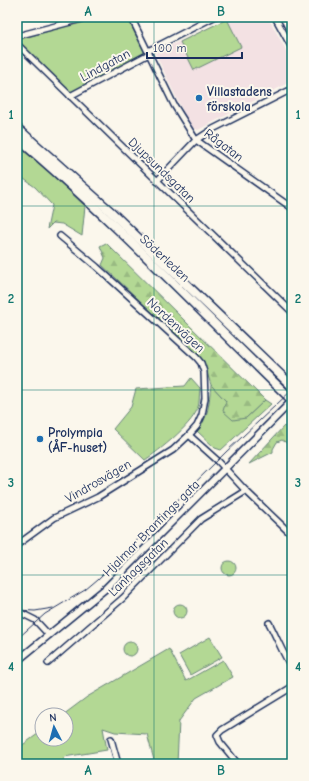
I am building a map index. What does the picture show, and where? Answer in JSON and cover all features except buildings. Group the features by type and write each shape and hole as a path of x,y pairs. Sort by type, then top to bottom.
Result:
{"highway":[{"name":"Söderleden","path":"17,128 110,211 292,386"},
{"name":"Söderleden","path":"17,138 45,162 187,296 292,401"}],"street":[{"path":"17,36 90,17"},
{"name":"Rågatan","path":"131,17 174,105 196,140 292,208"},
{"name":"Lindgatan","path":"70,96 214,17"},
{"path":"274,17 292,48"},
{"name":"Djupsundsgatan","path":"17,44 292,312"},
{"path":"157,181 196,140 213,129 292,89"},
{"name":"Nordenvägen","path":"60,236 167,330 201,363 204,372 205,387 203,411 197,426 189,435"},
{"name":"Hjalmar Brantings gata","path":"17,660 105,588 292,401"},
{"path":"189,435 292,535"},
{"name":"Vindrosvägen","path":"17,545 54,518 98,497 173,450 189,435"},
{"name":"Lanhagsgatan","path":"48,663 122,598 201,520 246,491"},
{"path":"17,611 34,619 49,635"},
{"path":"269,623 292,668"},
{"path":"238,764 220,742 217,735 222,730 292,687"},
{"path":"111,739 118,764"}],"shaded area":[{"path":"229,17 268,17 292,61 292,81 198,130 190,126 155,53"}],"green space":[{"path":"99,17 127,17 145,53 71,92 17,40"},
{"path":"227,19 241,47 194,70 180,42"},
{"path":"17,145 49,172 85,206 82,236 62,224 53,223 47,229 52,205 35,187 17,174"},
{"path":"106,243 265,400 246,418 233,420 223,411 226,401 211,385 203,360 102,265 105,258 100,246"},
{"path":"191,378 200,388 197,410 181,430 145,460 113,429 131,407 136,389 185,386"},
{"path":"211,385 226,401 246,418 265,400 271,404 221,450 215,448 197,431 206,415"},
{"path":"284,426 292,432 292,455 290,445 282,440 277,442 273,452 249,464"},
{"path":"229,561 234,563 236,568 234,573 229,575 224,573 222,568 224,563"},
{"path":"180,604 185,606 187,611 185,616 180,618 175,616 173,611 175,606"},
{"path":"210,637 222,657 190,675 179,655"},
{"path":"130,642 135,644 137,649 135,654 130,656 125,654 123,649 125,644"},
{"path":"169,649 186,681 223,660 233,677 196,698 179,721 177,764 155,764 147,734 115,732 103,728 107,750 64,757 64,764 17,764 17,749 34,737 34,747 74,747 74,707 87,697"}],"tram line":[{"path":"17,639 45,614 85,590 98,579 226,452 292,390"},
{"path":"17,610 35,611 53,608"}],"place":[{"name":"Villastadens förskola","path":"199,98"},
{"name":"Prolympia (ÅF-huset)","path":"40,439"}]}
